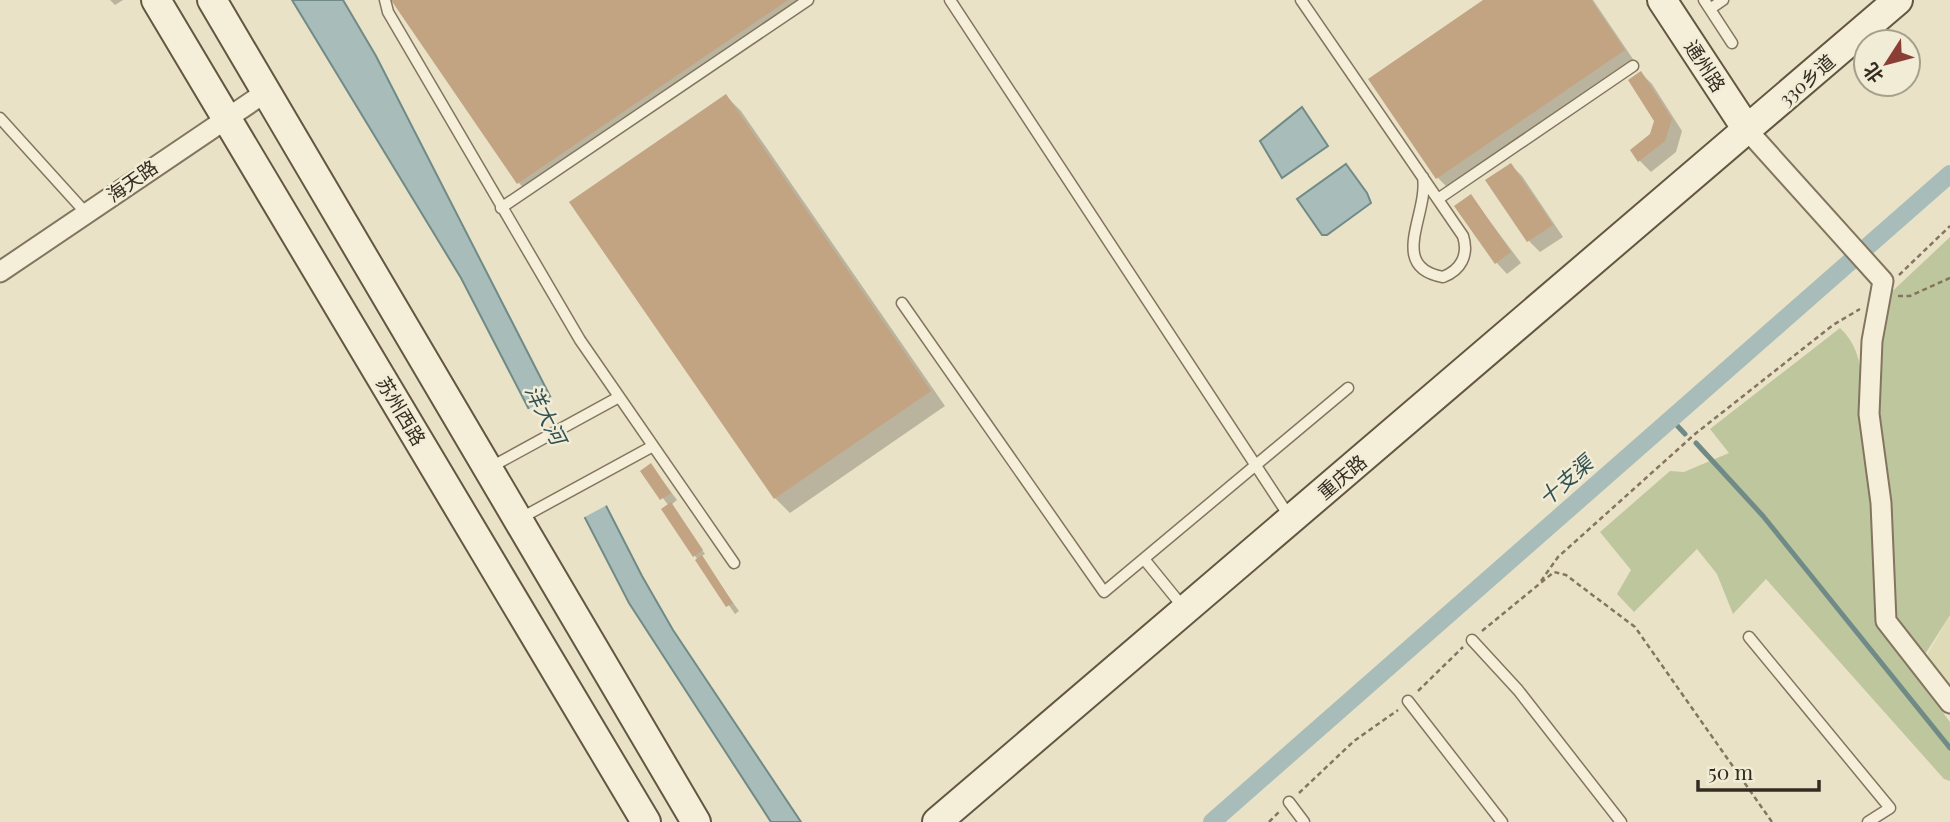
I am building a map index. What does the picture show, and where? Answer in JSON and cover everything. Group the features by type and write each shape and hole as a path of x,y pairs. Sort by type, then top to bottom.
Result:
{"main road":[{"name":"苏州西路","path":"156,0 646,822"},
{"path":"212,0 494,466 696,822"},
{"name":"通州路","path":"1662,0 1748,131"},
{"name":"330乡道","path":"1748,131 1898,0"},
{"name":"重庆路","path":"937,822 1748,131"}],"street":[{"name":"海天路","path":"0,272 266,92"},
{"path":"1748,131 1860,253 1882,281 1872,341 1869,414 1881,502 1886,621 1950,703"}],"lane":[{"path":"385,0 388,12 580,340 734,563"},
{"path":"501,208 808,0"},
{"path":"950,0 1292,520"},
{"path":"1301,0 1423,177 1463,236 1466,247 1462,262 1454,273 1443,278 1422,269 1415,261 1412,246 1425,191 1423,177"},
{"path":"1723,0 1707,5 1732,43"},
{"path":"1438,199 1633,66"},
{"path":"0,118 86,213"},
{"path":"902,303 1104,592 1348,388"},
{"path":"494,466 619,397"},
{"path":"522,517 653,446"},
{"path":"1144,559 1186,610"},
{"path":"1749,637 1890,808 1868,822"},
{"path":"1472,640 1518,691 1620,822"},
{"path":"1408,701 1502,822"},
{"path":"1289,802 1304,822"}],"path":[{"path":"1539,583 1558,557 1695,434 1833,325 1867,306 1950,226"},
{"path":"1881,290 1910,296 1950,278"}],"shaded area":[{"path":"1950,615 1950,693 1925,659"}],"green space":[{"path":"1950,237 1950,615 1913,673 1950,722 1950,781 1944,779 1766,579 1733,614 1717,574 1697,549 1634,612 1617,594 1631,570 1600,532 1670,471 1684,472 1729,453 1710,429 1840,328 1852,343 1860,367 1875,593 1888,578 1873,414 1877,337 1865,317"}],"water":[{"name":"洋大河","path":"292,0 343,0 376,56 642,576 673,630 801,822 771,822 629,603 461,278"},
{"path":"1302,107 1328,146 1282,178 1260,141"},
{"path":"1346,164 1371,203 1327,235 1322,235 1297,199"}],"pier":[{"path":"553,396 609,504 581,519 525,411"}],"building":[{"path":"391,0 788,0 517,184"},
{"path":"1483,0 1591,0 1625,50 1436,179 1368,79"},
{"path":"1641,71 1672,119 1665,141 1638,162 1630,150 1650,134 1654,121 1628,80"},
{"path":"726,94 931,391 774,499 569,202"},
{"path":"1511,163 1553,225 1527,242 1485,180"},
{"path":"1471,194 1511,252 1495,264 1454,206"},
{"path":"651,463 671,493 660,500 640,471"},
{"path":"671,502 703,550 693,557 661,509"},
{"path":"702,555 733,603 726,607 695,560"}],"waterway":[{"name":"十支渠","path":"1212,822 1950,174"},
{"path":"1671,419 1685,434"},
{"path":"1696,443 1763,516 1950,748"}]}
